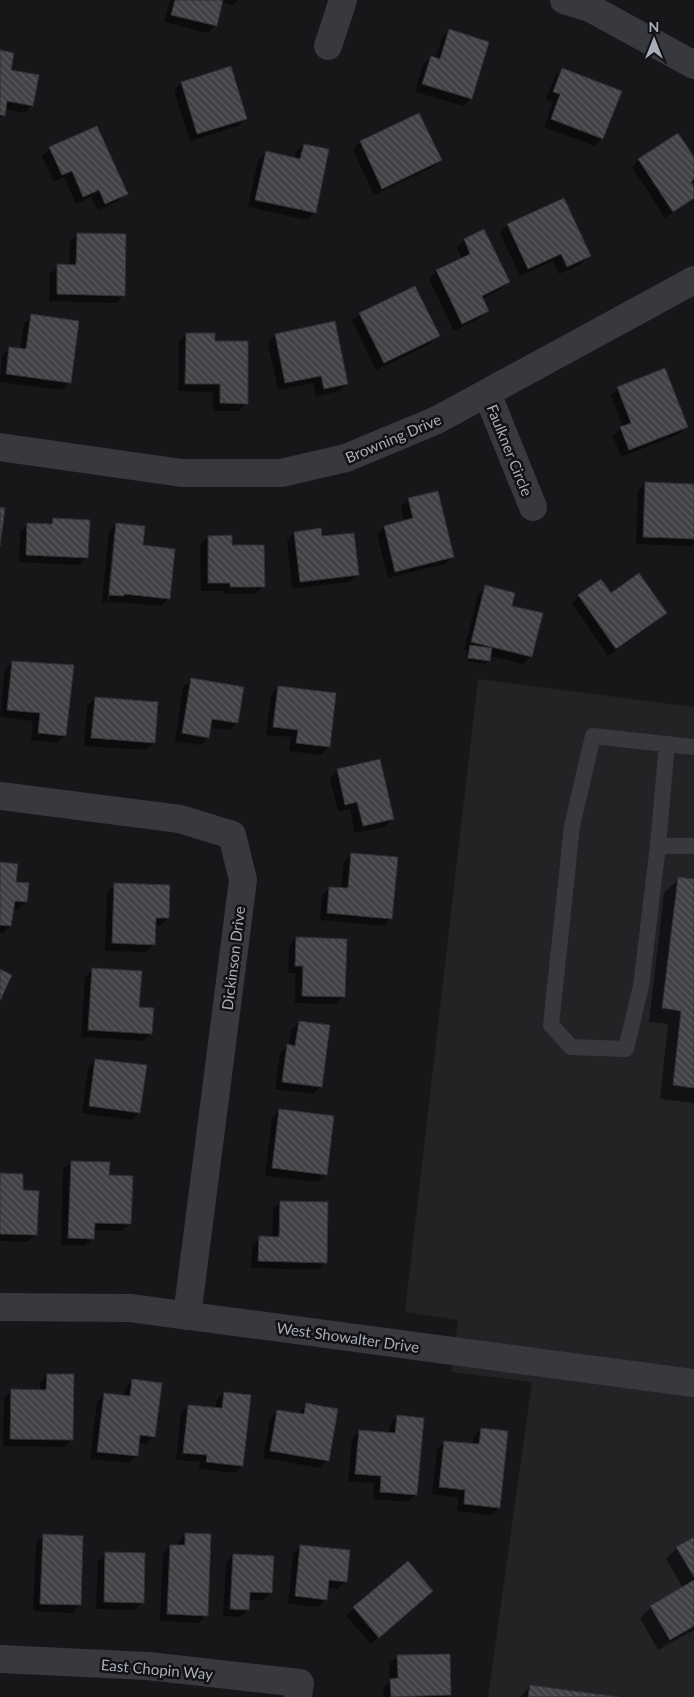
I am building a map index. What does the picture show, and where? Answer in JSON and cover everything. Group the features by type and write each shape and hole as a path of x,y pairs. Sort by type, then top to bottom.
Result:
{"street":[{"path":"328,46 343,0"},
{"path":"564,0 590,8 694,65"},
{"name":"Browning Drive","path":"0,447 182,472 281,472 346,458 437,420 694,280"},
{"name":"Faulkner Circle","path":"487,393 533,507"},
{"name":"Dickinson Drive","path":"0,796 180,819 232,835 243,880 188,1316"},
{"name":"West Showalter Drive","path":"0,1307 130,1308 694,1383"},
{"name":"East Chopin Way","path":"0,1659 148,1666 300,1683 298,1697"}],"lane":[{"path":"667,744 658,846 641,986 626,1049 571,1046 551,1025 572,826 593,736 667,744 694,747"},
{"path":"658,846 694,846"}],"shaded area":[{"path":"478,679 694,707 694,1697 488,1697 532,1382 451,1372 458,1320 405,1312"}],"building":[{"path":"175,0 223,0 217,26 171,15"},
{"path":"449,29 489,42 472,99 422,84 431,56 440,59"},
{"path":"0,50 14,53 11,70 39,75 33,106 7,101 5,116 0,115"},
{"path":"231,66 247,119 197,134 181,82"},
{"path":"562,68 622,91 603,139 551,119 560,94 553,92"},
{"path":"419,113 442,160 382,189 360,141"},
{"path":"97,126 128,194 105,204 99,190 83,197 72,171 62,175 49,147"},
{"path":"678,133 694,157 694,179 691,182 694,187 694,198 673,212 638,159"},
{"path":"304,144 329,149 316,213 255,200 266,151 300,159"},
{"path":"564,198 591,256 567,267 561,254 528,269 507,224"},
{"path":"484,229 510,282 482,296 489,311 462,324 436,270 470,254 464,239"},
{"path":"77,233 126,234 125,296 57,294 57,264 76,265"},
{"path":"415,286 440,336 384,363 359,313"},
{"path":"31,314 79,321 71,383 6,374 9,347 26,349"},
{"path":"335,321 348,384 324,389 321,376 285,383 275,334"},
{"path":"186,333 215,333 215,341 248,341 248,404 220,403 220,384 185,384"},
{"path":"665,368 688,427 629,450 620,427 631,423 617,387"},
{"path":"645,482 694,484 694,539 643,537"},
{"path":"438,491 454,557 395,572 384,526 413,518 408,498"},
{"path":"0,507 5,508 0,546"},
{"path":"53,518 90,520 88,558 26,555 27,523 52,524"},
{"path":"116,523 145,526 143,545 175,549 170,599 124,594 124,596 109,595"},
{"path":"321,528 322,536 354,533 359,575 300,582 294,532"},
{"path":"232,535 232,545 264,545 265,587 230,587 230,583 208,583 208,536"},
{"path":"639,573 667,613 616,649 578,595 601,579 611,593"},
{"path":"485,585 515,593 512,606 543,613 532,657 471,642"},
{"path":"470,645 492,648 490,661 468,658"},
{"path":"12,661 74,665 66,736 38,733 40,713 7,710"},
{"path":"191,678 244,687 238,723 212,719 209,738 182,733"},
{"path":"278,686 336,693 330,747 296,743 298,730 273,727"},
{"path":"95,697 158,702 155,743 91,738"},
{"path":"380,759 394,819 363,826 357,802 345,805 337,769"},
{"path":"351,853 398,857 392,919 327,913 329,887 348,888"},
{"path":"0,862 18,864 16,882 29,883 27,902 15,901 11,926 0,925"},
{"path":"678,877 694,879 694,1088 673,1085 681,1011 662,1008"},
{"path":"114,883 170,885 169,918 156,918 155,945 112,943"},
{"path":"296,937 347,939 345,997 302,996 303,966 295,966"},
{"path":"92,968 142,971 139,1007 154,1008 152,1034 88,1030"},
{"path":"0,969 12,975 0,1001"},
{"path":"299,1021 330,1025 322,1087 282,1082 287,1044 295,1046"},
{"path":"95,1059 147,1065 140,1113 89,1106"},
{"path":"279,1109 334,1116 327,1175 272,1168"},
{"path":"71,1161 110,1162 109,1175 133,1176 131,1224 95,1223 94,1239 68,1238"},
{"path":"0,1173 23,1174 23,1190 39,1191 37,1235 0,1234"},
{"path":"280,1201 328,1202 327,1263 258,1261 259,1236 279,1237"},
{"path":"47,1374 74,1374 73,1440 10,1439 11,1389 46,1390"},
{"path":"132,1379 162,1383 155,1437 140,1435 138,1456 97,1452 104,1393 130,1396"},
{"path":"224,1392 251,1395 243,1466 206,1462 207,1455 183,1453 188,1405 222,1408"},
{"path":"306,1403 338,1409 329,1461 270,1451 277,1410 304,1414"},
{"path":"397,1415 424,1418 417,1495 380,1492 381,1476 355,1474 359,1430 395,1433"},
{"path":"481,1428 508,1431 500,1508 464,1504 465,1490 439,1487 444,1441 479,1444"},
{"path":"185,1533 211,1534 208,1616 167,1614 170,1545 185,1545"},
{"path":"43,1534 83,1536 81,1605 40,1604"},
{"path":"694,1537 694,1577 676,1547"},
{"path":"300,1545 350,1550 347,1582 329,1580 327,1600 295,1596"},
{"path":"105,1552 145,1553 144,1603 104,1602"},
{"path":"233,1554 274,1556 272,1593 250,1592 249,1610 230,1609"},
{"path":"408,1561 433,1591 379,1638 353,1607"},
{"path":"694,1580 694,1626 670,1640 650,1606"},
{"path":"450,1654 451,1695 391,1697 390,1679 398,1678 397,1655"},
{"path":"530,1685 619,1697 528,1697"}]}
